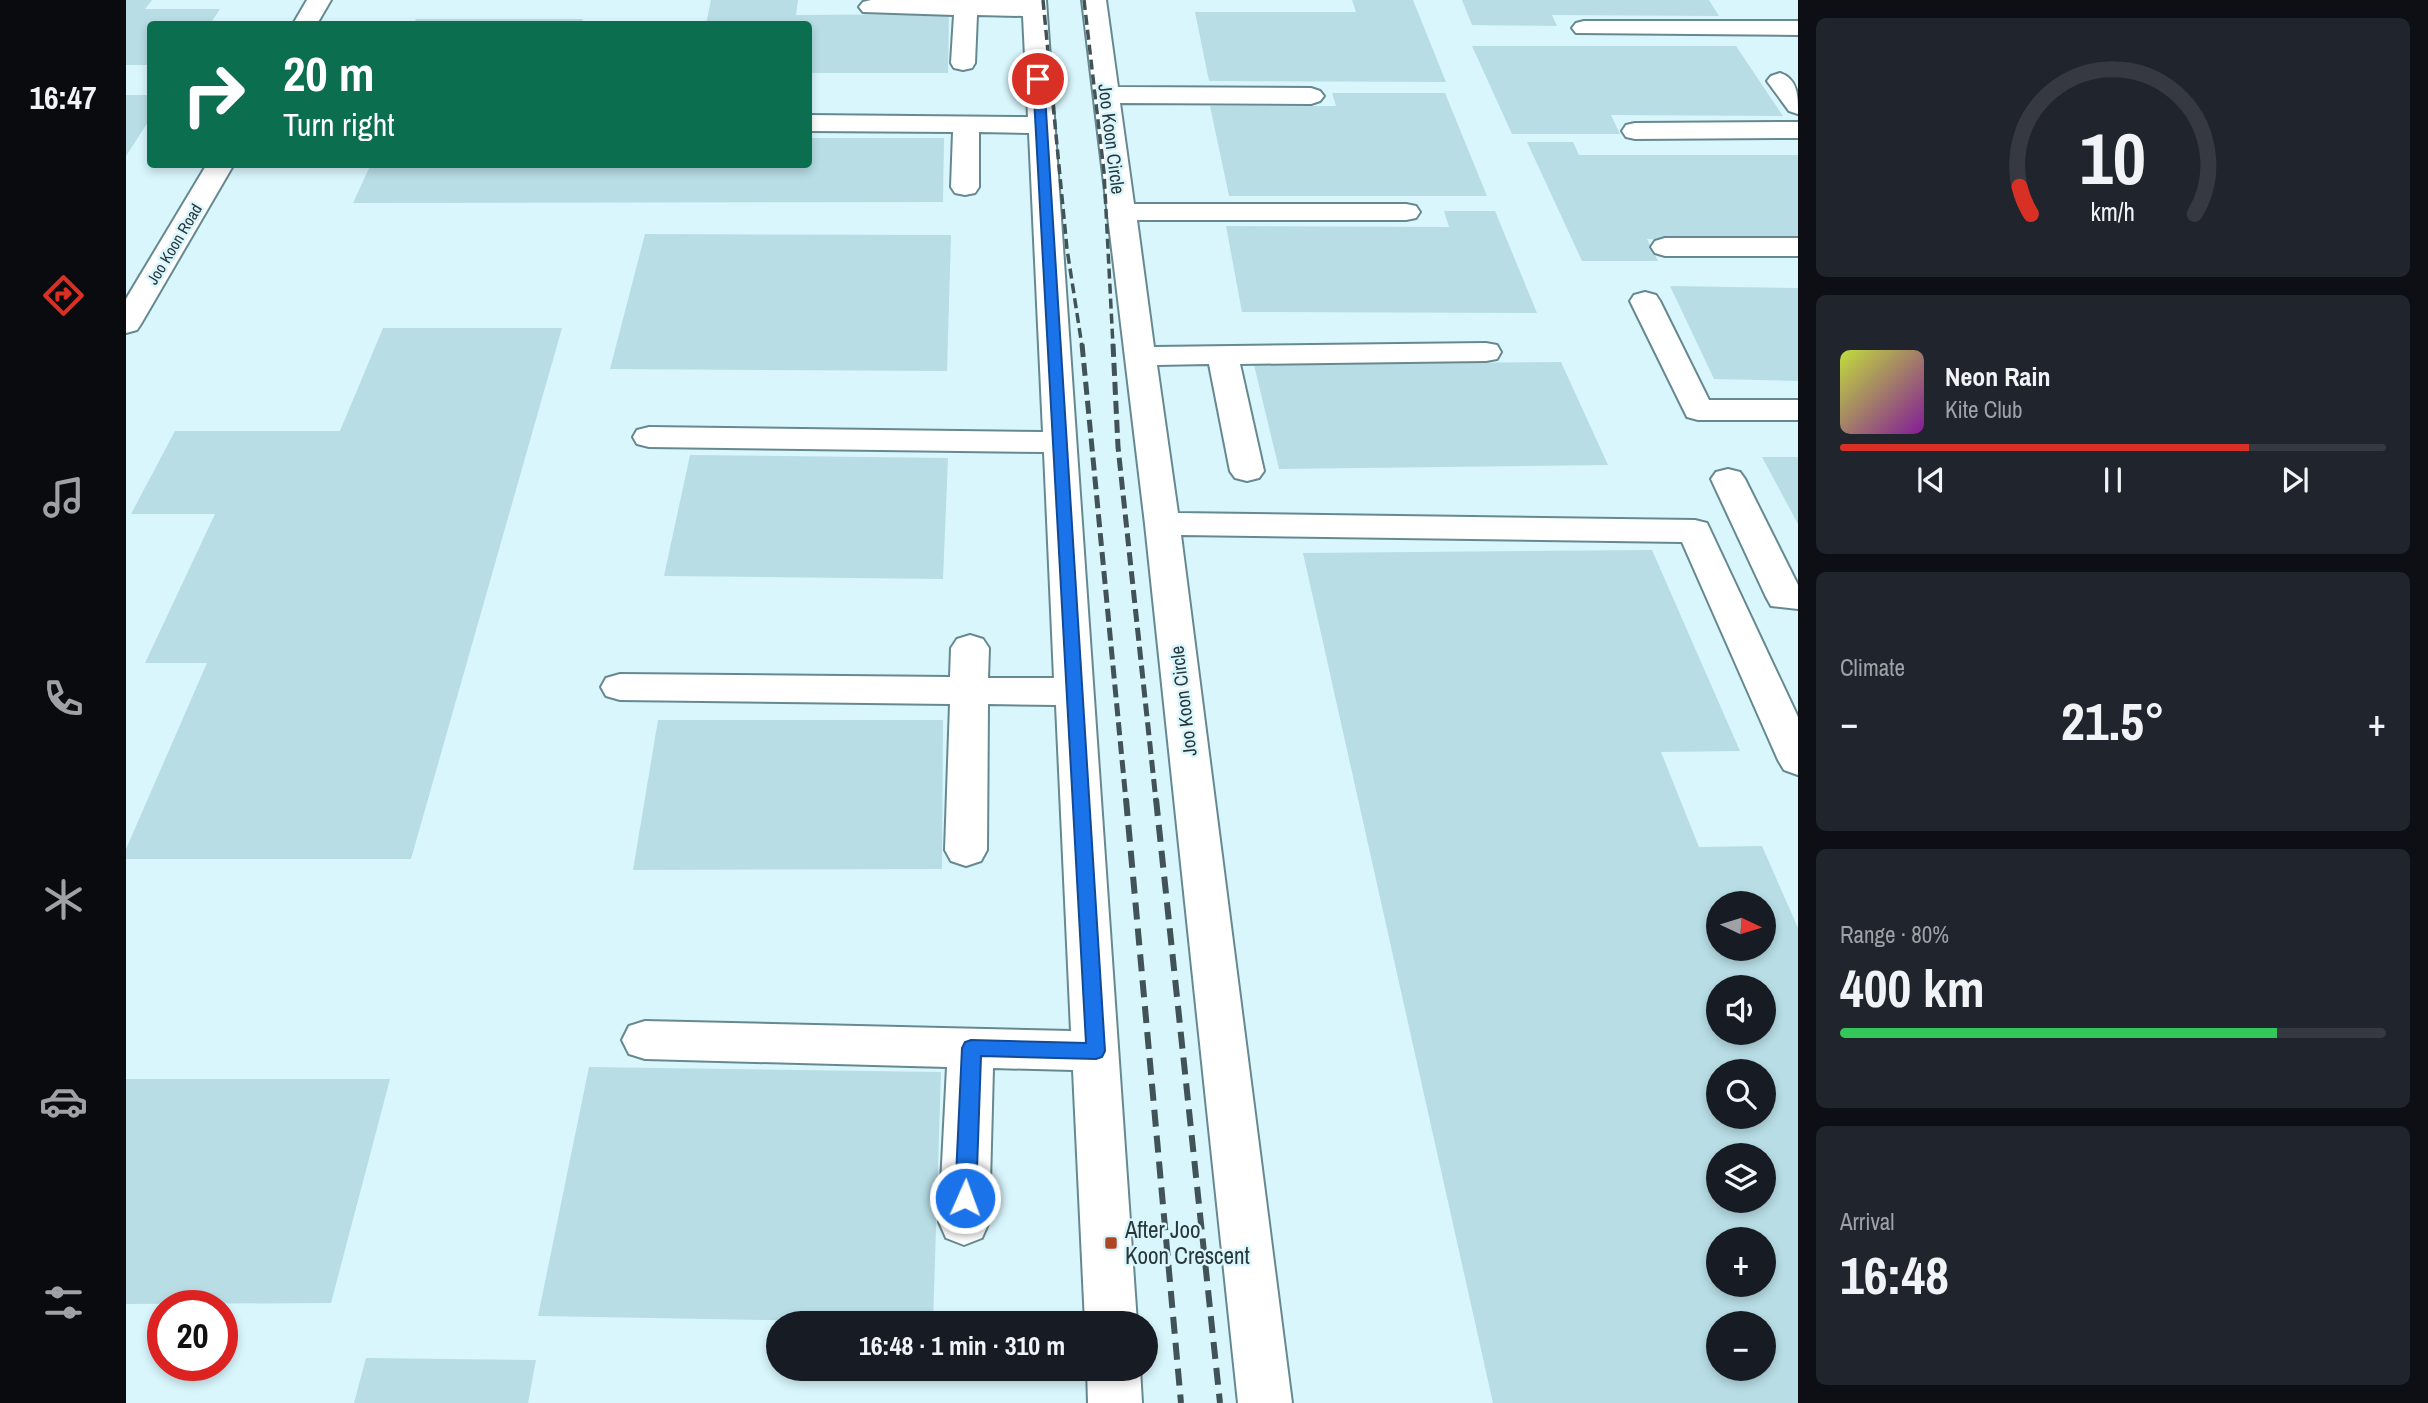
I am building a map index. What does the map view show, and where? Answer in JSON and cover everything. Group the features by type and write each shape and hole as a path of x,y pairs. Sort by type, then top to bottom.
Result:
{"street":[{"path":"307,21 319,0"},
{"name":"Joo Koon Circle","path":"1094,0 1162,524 1265,1403"},
{"path":"871,7 966,9 1034,5 1110,1311"},
{"path":"963,63 966,9"},
{"path":"1584,28 1737,19 1798,28"},
{"path":"1780,81 1798,106"},
{"path":"1106,95 1311,96"},
{"path":"812,123 1041,125"},
{"path":"964,187 966,124"},
{"path":"1635,131 1798,130"},
{"name":"Joo Koon Road","path":"126,324 219,168"},
{"path":"1121,212 1406,212"},
{"path":"1665,247 1798,247"},
{"path":"1645,301 1698,410 1798,410"},
{"path":"1140,356 1486,352"},
{"path":"1223,355 1247,471"},
{"path":"649,437 1060,442"},
{"path":"1728,479 1784,597 1798,597"},
{"path":"1162,524 1695,531 1798,760"},
{"path":"966,850 970,648"},
{"path":"620,687 1075,692"},
{"path":"645,1040 1096,1051"},
{"path":"964,1223 971,1048"},
{"path":"1114,1381 1115,1403"}],"building":[{"path":"126,0 152,0 145,9 220,9 212,21 147,21 147,65 126,65"},
{"path":"711,0 798,0 796,15 949,14 948,73 812,73 812,21 707,21"},
{"path":"1352,0 1413,0 1446,82 1209,81 1195,12 1356,12"},
{"path":"1462,0 1709,0 1719,16 1552,15 1557,26 1472,25"},
{"path":"416,19 583,19 582,21 415,21"},
{"path":"1472,46 1736,46 1783,116 1611,115 1620,134 1512,134"},
{"path":"1332,93 1445,93 1487,196 1229,196 1210,106 1336,106"},
{"path":"126,95 147,95 147,124 126,156"},
{"path":"812,138 944,138 943,202 353,203 369,168 812,168"},
{"path":"1527,142 1573,142 1579,155 1798,155 1798,240 1647,239 1658,261 1582,261"},
{"path":"1444,211 1495,211 1537,313 1242,312 1226,226 1449,227"},
{"path":"645,234 951,235 947,371 610,369"},
{"path":"1670,286 1798,288 1798,381 1714,379"},
{"path":"383,328 562,328 411,859 126,859 126,849 207,663 145,663 215,514 131,514 175,431 340,431"},
{"path":"1561,362 1608,465 1279,469 1254,365"},
{"path":"690,455 948,458 943,579 664,576"},
{"path":"1762,457 1798,457 1798,524"},
{"path":"1652,550 1740,751 1661,752 1699,847 1762,846 1798,928 1798,1403 1493,1403 1303,553"},
{"path":"658,720 943,720 942,869 633,870"},
{"path":"589,1067 941,1072 933,1311 766,1311 766,1320 538,1316"},
{"path":"126,1079 390,1079 331,1303 238,1303 238,1290 147,1290 147,1304 126,1304"},
{"path":"366,1358 536,1360 528,1403 354,1403"}],"railway":[{"path":"1043,0 1067,249 1082,346"},
{"path":"1084,0 1104,172 1113,346"},
{"path":"1082,344 1126,801"},
{"path":"1113,344 1118,447 1156,801"},
{"path":"1126,799 1181,1403"},
{"path":"1156,799 1220,1403"}],"place":[{"name":"After Joo Koon Crescent","path":"1111,1243"}],"route":[{"path":"965,1198 971,1048 1096,1051 1038,79"}]}
